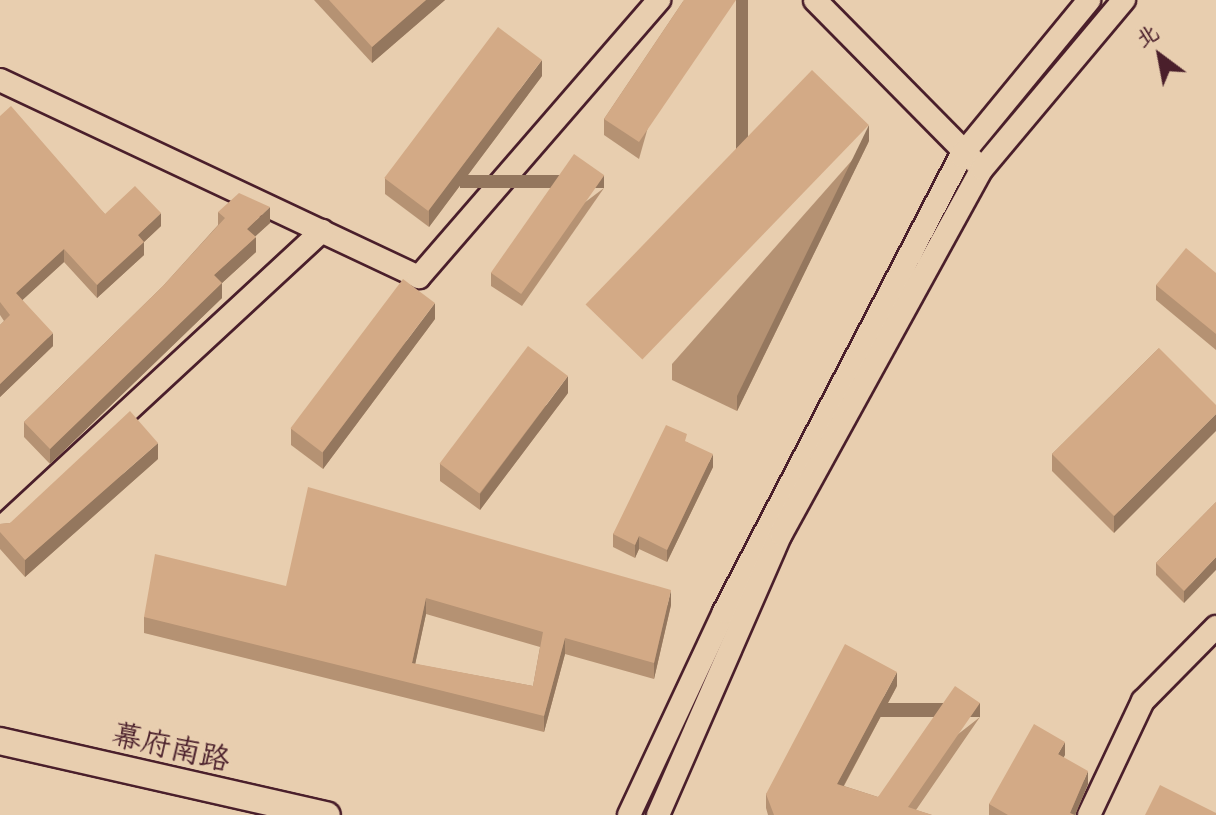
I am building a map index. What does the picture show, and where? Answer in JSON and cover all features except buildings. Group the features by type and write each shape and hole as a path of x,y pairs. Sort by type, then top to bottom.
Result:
{"street":[{"path":"0,80 419,277 659,0"},
{"path":"815,0 982,169"},
{"path":"629,815 724,612 961,156 1089,0"},
{"path":"658,815 781,534 982,169 1124,0"},
{"path":"0,529 322,231"},
{"path":"1089,815 1143,701 1216,627"},
{"name":"幕府南路","path":"0,741 327,815"}]}
